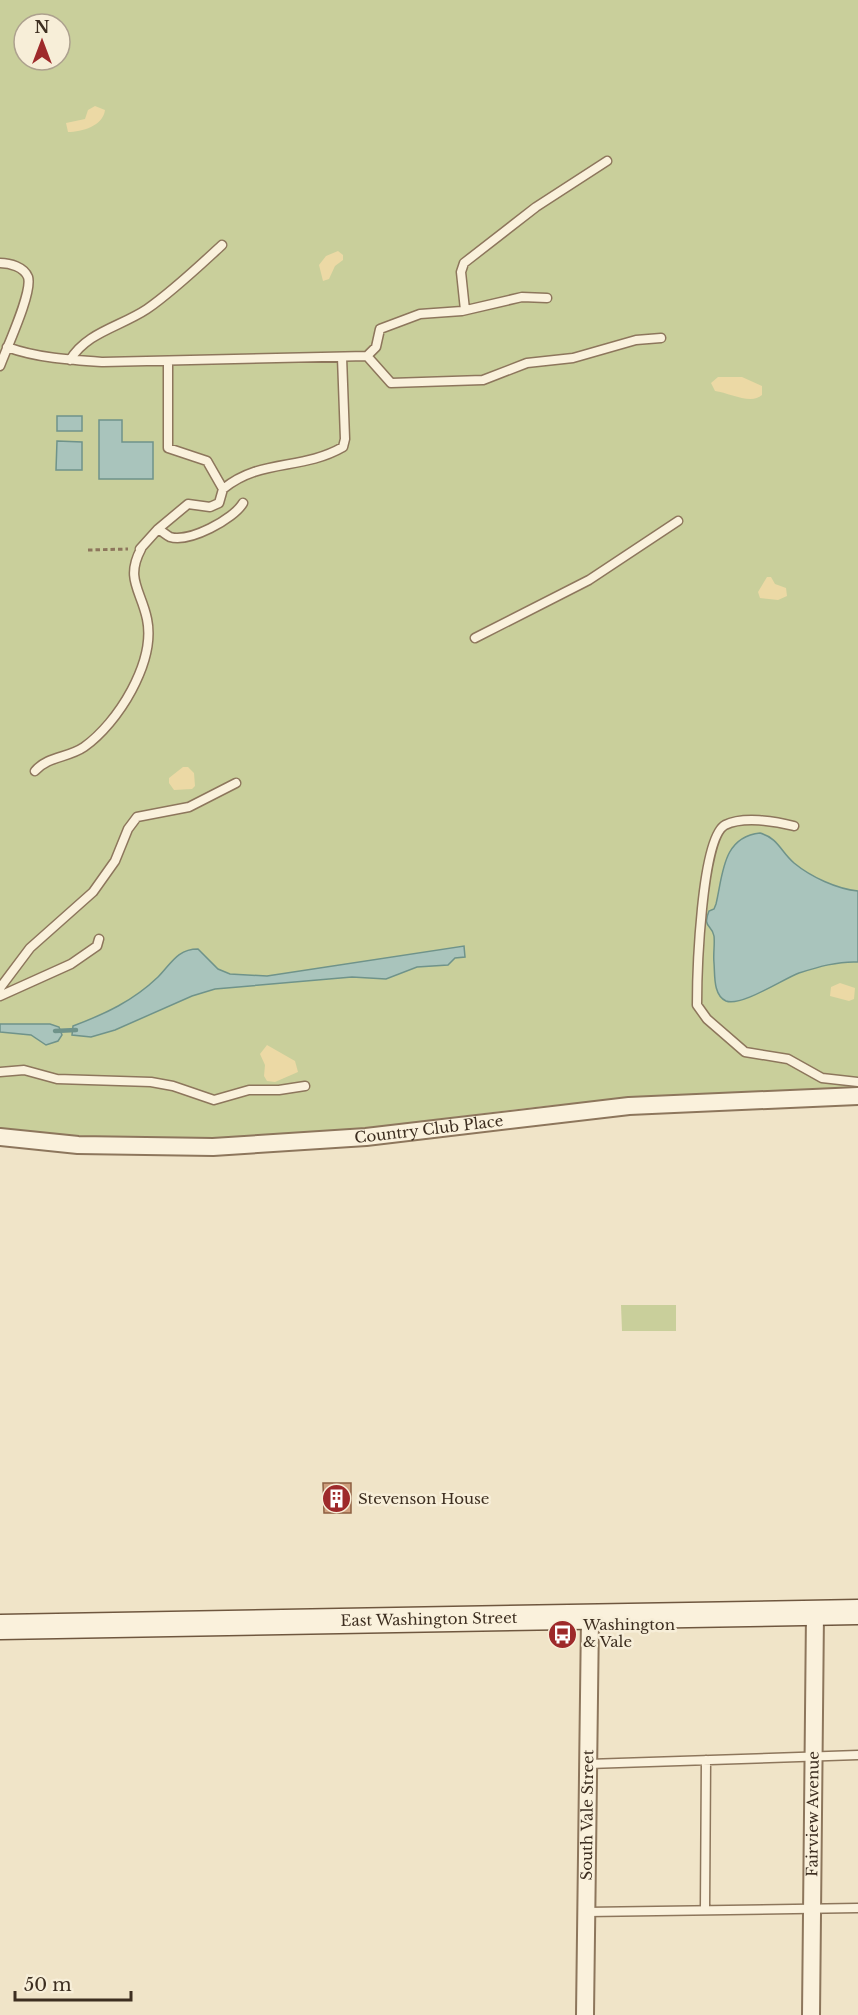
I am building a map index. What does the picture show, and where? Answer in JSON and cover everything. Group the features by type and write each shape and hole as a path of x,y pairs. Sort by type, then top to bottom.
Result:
{"main road":[{"name":"East Washington Street","path":"0,1627 858,1612"}],"street":[{"name":"Country Club Place","path":"0,1137 78,1145 213,1148 366,1137 629,1107 858,1096"},
{"name":"Fairview Avenue","path":"811,2015 815,1612"},
{"name":"South Vale Street","path":"585,2015 590,1617"}],"lane":[{"path":"465,310 460,272 464,263 536,207 607,161"},
{"path":"70,360 88,339 125,323 148,308 222,245"},
{"path":"0,263 21,268 28,278 28,291 0,366"},
{"path":"7,347 22,353 70,360 168,361 367,356 376,347 380,329 420,314 465,310 522,297 547,298"},
{"path":"367,356 391,383 452,382 483,380 527,363 573,358 636,340 661,338"},
{"path":"34,771 41,764 84,747 103,729 137,680 148,630 133,574 141,549 172,514 188,504 210,507 219,503 223,489 234,480 264,467 310,462 343,447 345,439 342,357"},
{"path":"168,361 168,448 207,461 223,489"},
{"path":"158,529 171,537 193,535 230,517 243,503"},
{"path":"475,638 596,576 678,521"},
{"path":"0,988 30,948 93,892 114,861 128,830 137,817 189,807 236,783"},
{"path":"794,826 764,822 737,822 724,825 716,834 703,903 697,1005 707,1019 745,1052 788,1059 822,1078 858,1082"},
{"path":"0,996 71,964 97,946 99,939"},
{"path":"0,1072 24,1070 57,1079 151,1082 173,1086 214,1100 249,1090 279,1090 305,1086"},
{"path":"588,1764 858,1755"},
{"path":"705,1760 705,1910"},
{"path":"586,1912 858,1908"}],"path":[{"path":"88,550 141,549"}],"green space":[{"path":"0,0 858,0 858,1089 631,1098 344,1130 259,1137 136,1139 0,1129"},
{"path":"621,1305 676,1305 676,1331 622,1331"}],"sand":[{"path":"95,106 105,110 96,124 79,131 68,132 66,123 85,119 88,110"},
{"path":"338,251 343,255 343,260 335,266 329,279 323,281 319,265 326,256"},
{"path":"718,377 742,377 762,386 762,395 746,399 715,391 711,383"},
{"path":"767,577 771,577 775,584 786,588 787,596 778,600 760,598 758,592"},
{"path":"183,767 188,767 194,773 195,786 192,789 174,790 169,783 169,778"},
{"path":"840,983 855,988 854,999 849,1001 830,996 831,987"},
{"path":"267,1045 295,1061 298,1072 275,1082 267,1081 264,1076 265,1065 260,1054"}],"water":[{"path":"57,416 82,416 82,431 57,431"},
{"path":"99,420 122,420 122,442 153,442 153,479 99,479"},
{"path":"57,441 82,442 82,470 56,470"},
{"path":"760,833 771,838 794,863 808,873 833,885 858,891 858,962 836,963 799,973 741,1000 726,1001 717,990 714,936 707,923 707,916 716,904 726,859 731,850 747,836"},
{"path":"464,946 465,957 455,958 448,965 417,967 386,979 352,977 215,989 192,996 115,1030 91,1037 72,1035 73,1026 129,1000 158,977 180,954 191,950 198,949 218,969 230,974 267,976"},
{"path":"0,1024 50,1024 59,1027 62,1035 58,1041 46,1045 31,1035 0,1032"}],"building":[{"name":"Stevenson House","path":"323,1483 351,1483 351,1513 324,1513"}],"waterway":[{"path":"55,1031 76,1030"}],"place":[{"name":"Stevenson House","path":"337,1499"},
{"name":"Washington & Vale","path":"562,1634"}]}
